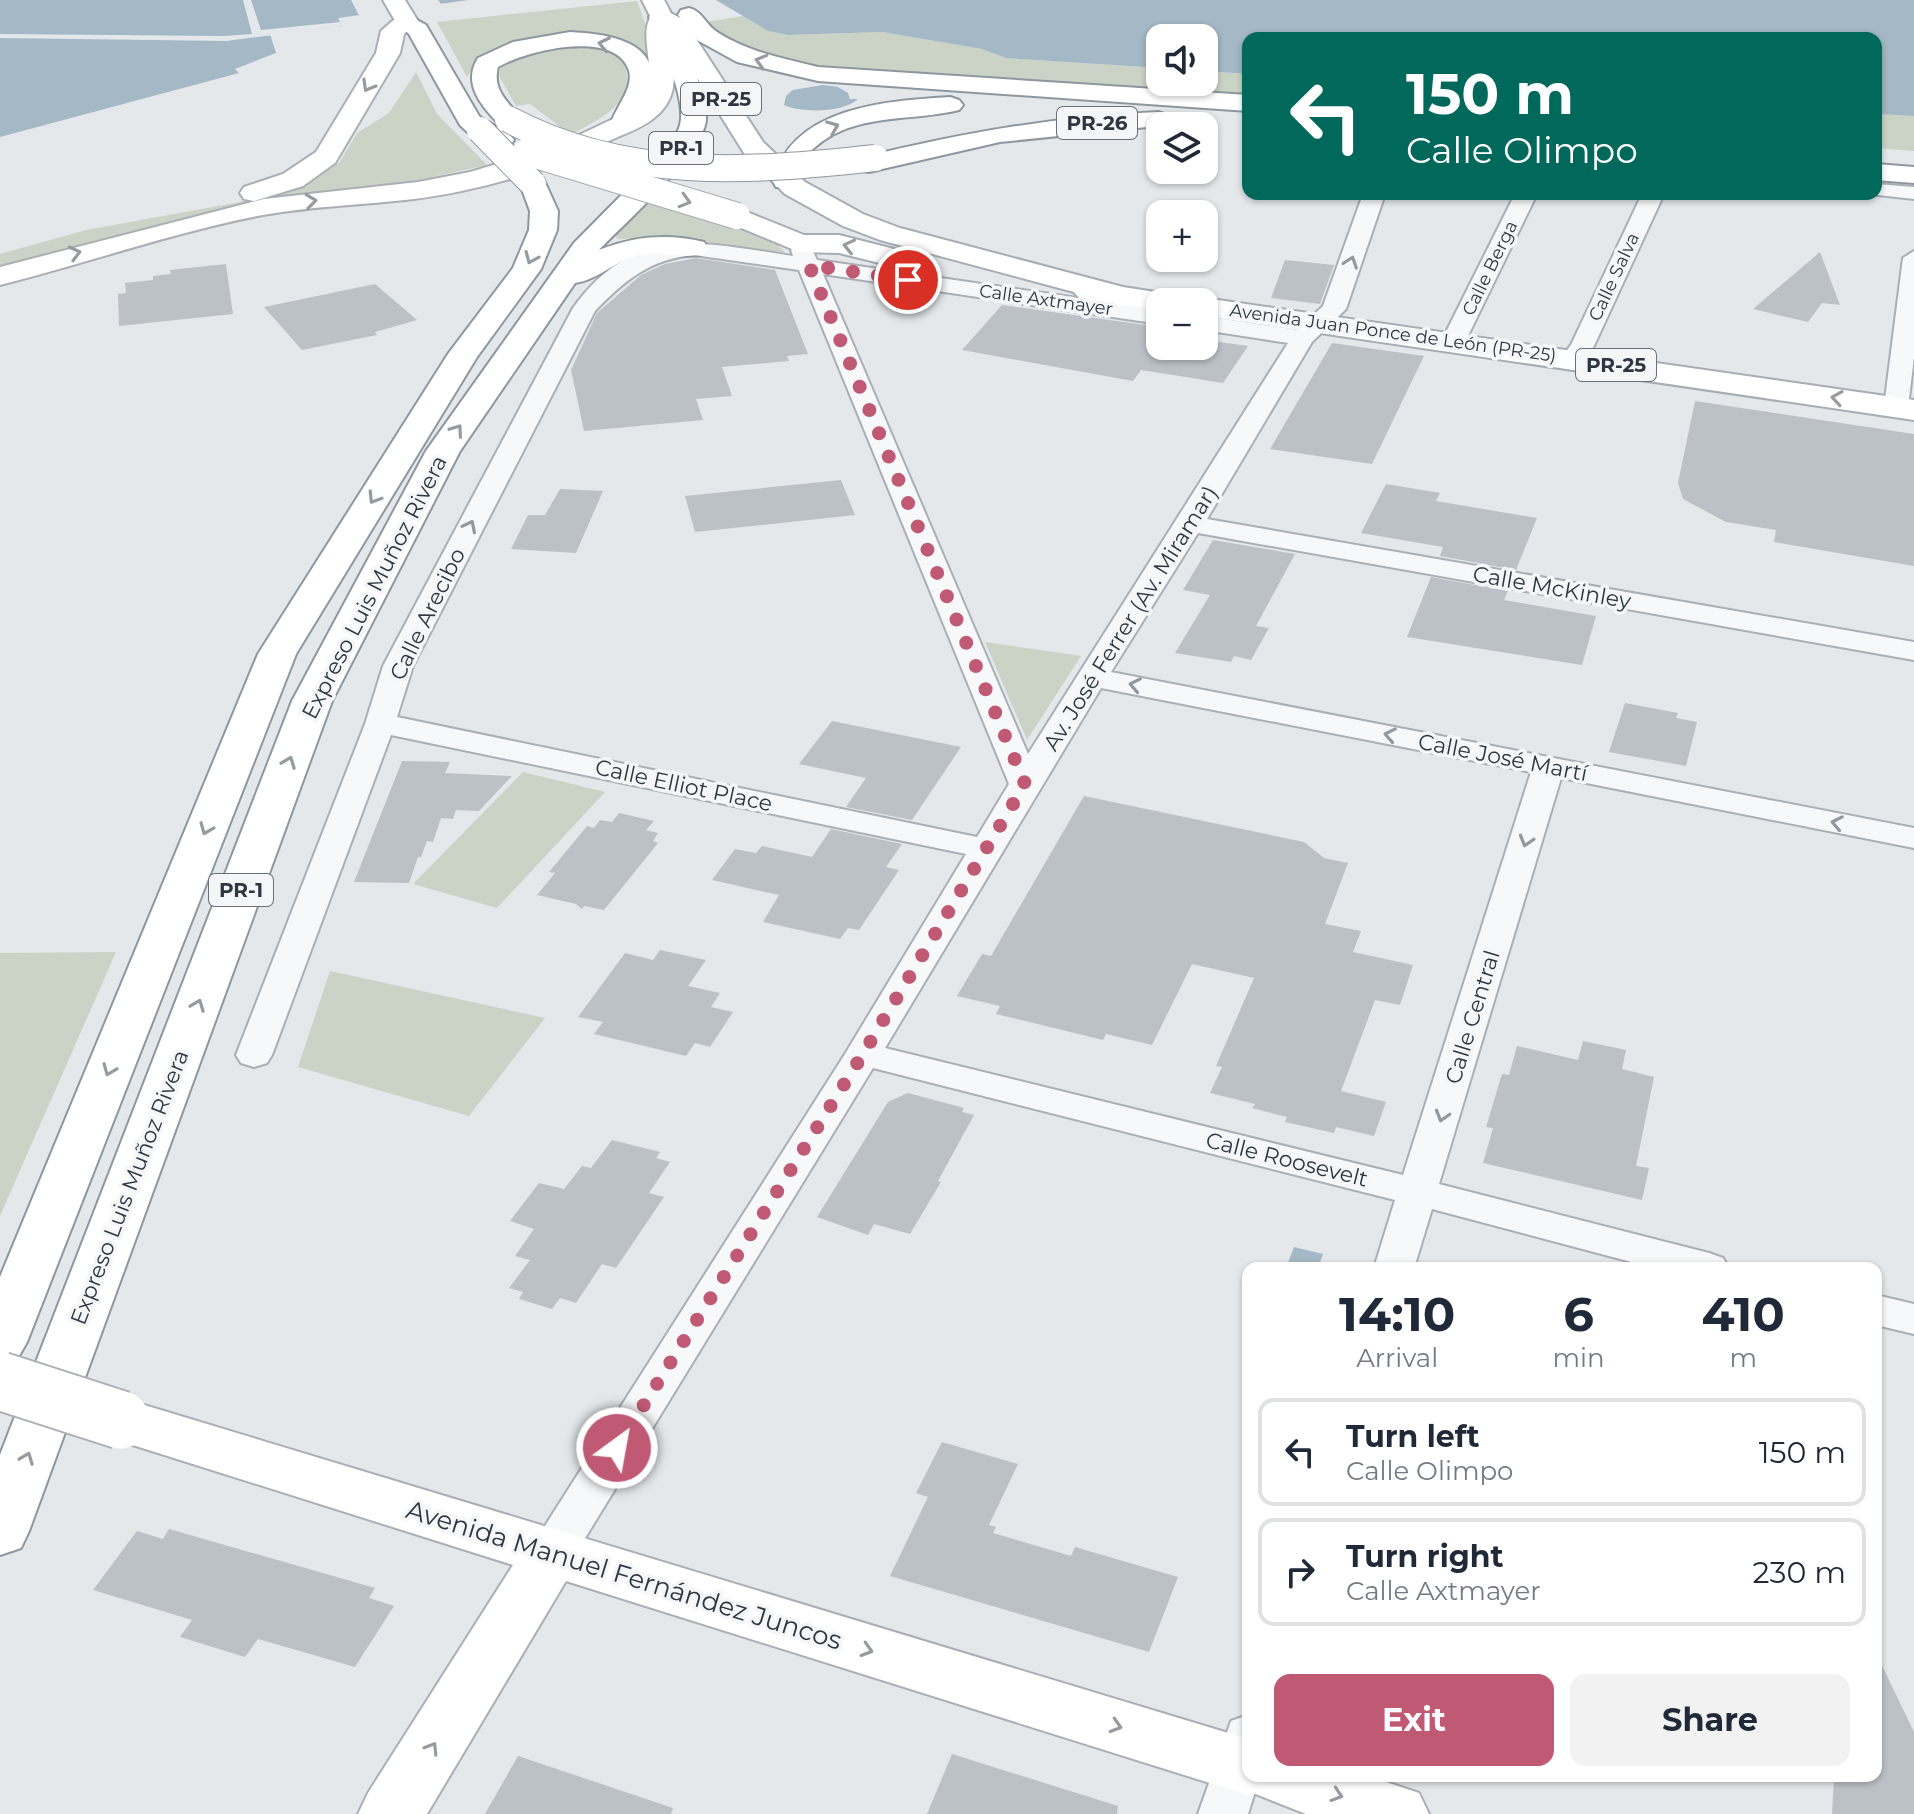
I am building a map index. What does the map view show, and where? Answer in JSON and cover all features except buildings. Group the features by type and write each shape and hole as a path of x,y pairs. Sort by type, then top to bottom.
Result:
{"main road":[{"name":"PR-26","path":"686,7 705,35 745,57 818,74 1242,114"},
{"path":"0,276 68,255 264,207 418,190 474,179 563,153 645,113 654,104 665,59 656,26 657,8"},
{"name":"PR-25","path":"657,8 676,25 753,147 786,181 853,220 890,234 1118,295"},
{"name":"Expreso Luis Muñoz Rivera","path":"0,1531 312,701 443,451 584,249 673,158 688,137 694,120 687,84 657,8"},
{"path":"69,228 215,201 293,180 317,166 331,150 388,53 400,10"},
{"name":"Expreso Luis Muñoz Rivera","path":"0,1342 277,654 463,354 527,269 543,230 544,211 530,168 480,130 461,110 418,30 400,10"},
{"path":"624,123 642,79 633,54 624,49 582,41 541,42 513,49 487,63 482,77 486,93 508,119 528,133 580,152 650,163 740,167 872,161"},
{"path":"786,181 786,169 793,153 809,137 866,116 908,108 983,104 1114,106 1242,114"},
{"name":"PR-26","path":"872,161 967,139 1036,128 1242,114"},
{"path":"1882,153 1914,156"},
{"path":"530,168 692,176 872,161"},
{"name":"PR-25","path":"530,168 737,216 804,254 839,244 972,275 1146,299"},
{"path":"557,287 614,252 656,244 694,248"},
{"name":"Avenida Juan Ponce de León (PR-25)","path":"1218,310 1311,330 1453,342 1905,408"},
{"name":"Avenida Manuel Fernández Juncos","path":"0,1381 1242,1769"},
{"name":"Av. José Ferrer (Av. Miramar)","path":"391,1814 552,1553"},
{"name":"Avenida Manuel Fernández Juncos","path":"1285,1782 1396,1814"}],"street":[{"name":"Av. José Ferrer (Av. Miramar)","path":"552,1553 863,1054 1025,784 1311,330 1334,309 1372,200"},
{"name":"Calle Berga","path":"1453,342 1523,200"},
{"name":"Calle Salva","path":"1572,359 1582,346 1650,200"},
{"name":"Calle Axtmayer","path":"694,248 804,254 1146,315"},
{"name":"Calle Arecibo","path":"254,1055 380,724 398,666 585,308 617,275 636,261 670,249 694,248"},
{"path":"804,254 1025,784"},
{"path":"1905,408 1914,258"},
{"path":"1218,324 1311,330"},
{"name":"Calle McKinley","path":"1190,524 1914,651"},
{"name":"Calle José Martí","path":"1093,677 1914,838"},
{"name":"Calle Elliot Place","path":"380,724 423,730 988,849"},
{"name":"Calle Central","path":"1396,1262 1549,766"},
{"name":"Calle Roosevelt","path":"863,1054 1686,1262"},
{"path":"1882,1311 1914,1319"}],"shaded area":[{"path":"637,1 652,42 653,63 642,50 610,39 545,39 493,51 481,59 467,77 437,22"},
{"path":"743,16 768,31 788,35 882,32 982,49 1006,58 1146,67 1146,91 837,70 768,56 735,43 706,22"},
{"path":"544,46 601,46 620,56 627,84 623,96 607,114 571,135 530,104 516,106 499,76 501,65"},
{"path":"416,72 437,114 487,165 414,181 238,207 105,238 0,268 0,254 86,230 235,203 290,188 339,163 357,133 389,113"},
{"path":"1218,72 1242,74 1242,98 1218,96"},
{"path":"1882,114 1914,116 1914,151 1882,148"},
{"path":"642,201 768,235 785,252 779,254 672,238 618,239 613,233"},
{"path":"985,642 1081,656 1027,740"},
{"path":"523,772 605,792 497,908 413,884"},
{"path":"116,952 0,1216 0,953"},
{"path":"330,971 545,1018 469,1116 298,1067"}],"water":[{"path":"0,0 469,0 338,18 342,26 270,34 276,53 235,69 239,73 0,137"},
{"path":"716,0 1914,0 1914,116 1882,114 1882,32 1242,32 1242,74 1218,72 1218,24 1146,24 1146,67 1006,58 982,49 882,32 788,35 768,31"},
{"path":"823,85 838,87 848,93 850,99 858,99 842,107 822,110 784,105 786,96 793,90"},
{"path":"1294,1247 1323,1254 1320,1262 1288,1262"}],"pier":[{"path":"243,0 251,0 261,30 340,22 342,26 226,41 0,38 0,34 252,34"},
{"path":"351,0 438,0 444,8 361,19"}],"route":[{"path":"617,1448 863,1054 1025,784 809,265 908,280"}]}
